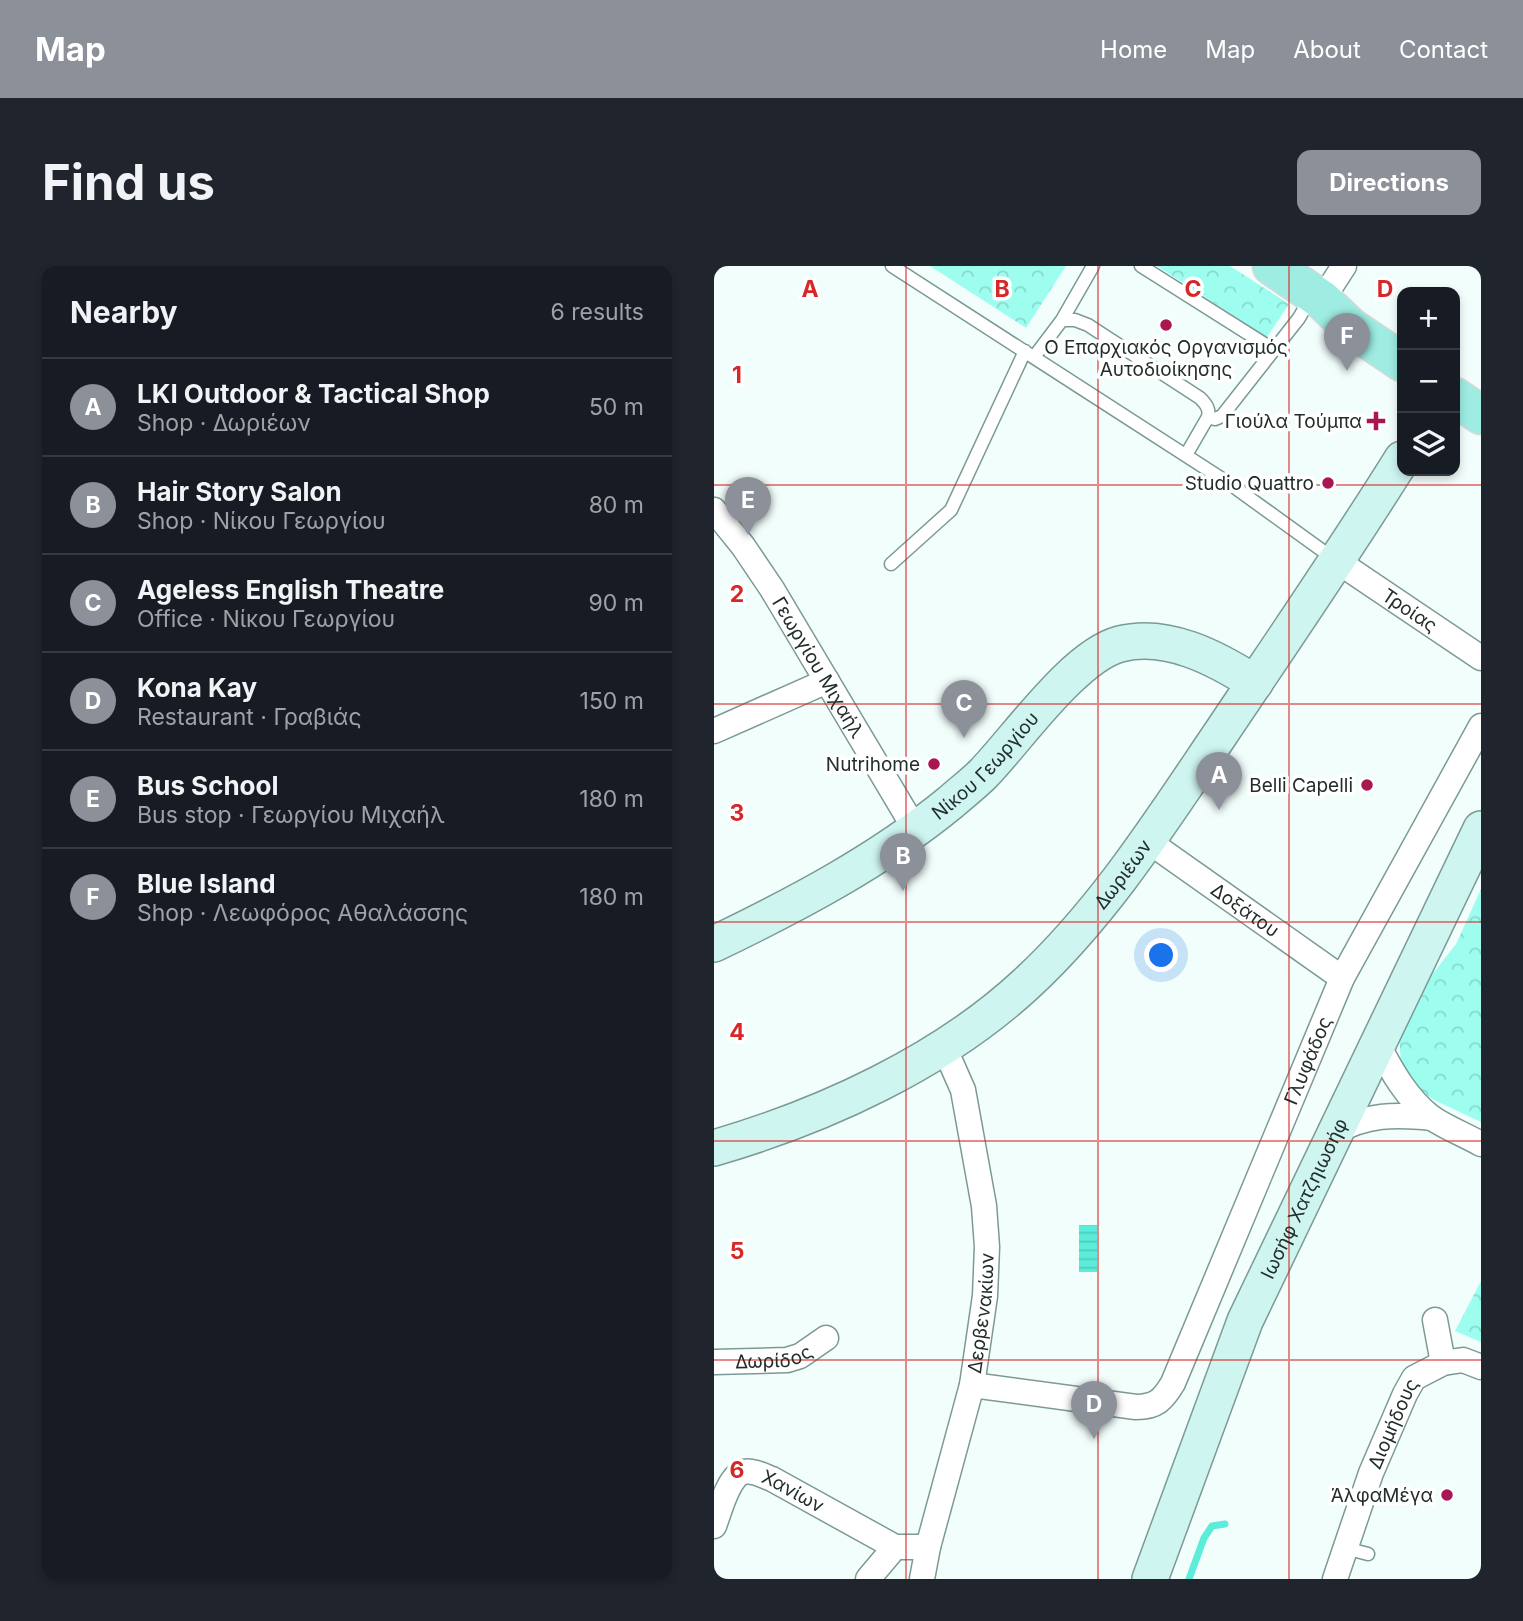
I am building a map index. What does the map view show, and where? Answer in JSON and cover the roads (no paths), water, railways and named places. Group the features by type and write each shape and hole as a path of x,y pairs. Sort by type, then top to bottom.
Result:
{"main road":[{"path":"1272,266 1317,297 1350,327 1397,359"},
{"path":"1317,297 1360,315 1397,338"},
{"path":"1460,378 1481,392"},
{"path":"1460,400 1481,414"}],"street":[{"path":"1317,297 1344,266"},
{"path":"1460,415 1481,414"},
{"name":"Δωριέων","path":"714,1147 865,1090 944,1047 1026,984 1089,917 1148,841 1338,561 1397,467"},
{"name":"Γεωργίου Μιχαήλ","path":"714,510 743,546 915,829"},
{"name":"Τροίας","path":"1338,561 1481,658"},
{"name":"Νίκου Γεωργίου","path":"714,944 773,916 849,874 915,829 982,776 1067,681 1092,658 1117,644 1138,640 1179,645 1222,664 1255,683"},
{"path":"714,731 827,681"},
{"name":"Γλυφάδος","path":"972,1385 1136,1407 1157,1404 1173,1383 1342,978 1481,726"},
{"name":"Ιωσήφ Χατζηιωσήφ","path":"1150,1579 1245,1321 1481,829"},
{"name":"Δοξάτου","path":"1148,841 1342,978"},
{"path":"1377,1043 1401,1085 1432,1118 1481,1144"},
{"name":"Δερβενακίων","path":"922,1579 928,1547 972,1385 985,1296 987,1247 984,1206 963,1090 944,1047"},
{"path":"1334,1133 1352,1123 1377,1116 1432,1118"},
{"name":"Διομήδους","path":"1435,1321 1443,1363"},
{"name":"Δωρίδος","path":"714,1362 787,1360 800,1356 826,1338"},
{"name":"Διομήδους","path":"1335,1579 1356,1551 1371,1474 1405,1394 1415,1378 1443,1363 1463,1360 1481,1367"},
{"name":"Χανίων","path":"714,1526 735,1477 744,1472 758,1473 895,1547 928,1547"},
{"path":"868,1579 895,1547"}],"lane":[{"path":"892,266 1230,484 1338,561"},
{"path":"891,565 951,510 1030,354 1062,320 1093,266"},
{"path":"1142,266 1274,350"},
{"path":"1208,417 1215,419 1222,416 1317,297"},
{"path":"1062,320 1075,320 1088,325 1200,398 1209,410 1208,417 1186,455"}],"waterway":[{"path":"1189,1579 1204,1538 1212,1526 1225,1524"}],"place":[{"name":"Ο Επαρχιακός Οργανισμός Αυτοδιοίκησης","path":"1166,325"},
{"name":"Blue Island","path":"1347,371"},
{"name":"Γιούλα Τούμπα","path":"1376,421"},
{"name":"Studio Quattro","path":"1328,483"},
{"name":"Bus School","path":"748,535"},
{"name":"Ageless English Theatre","path":"964,738"},
{"name":"Nutrihome","path":"934,764"},
{"name":"Belli Capelli","path":"1367,785"},
{"name":"LKI Outdoor & Tactical Shop","path":"1219,810"},
{"name":"Hair Story Salon","path":"903,891"},
{"name":"Kona Kay","path":"1094,1439"},
{"name":"ΆλφαΜέγα","path":"1447,1495"}]}
